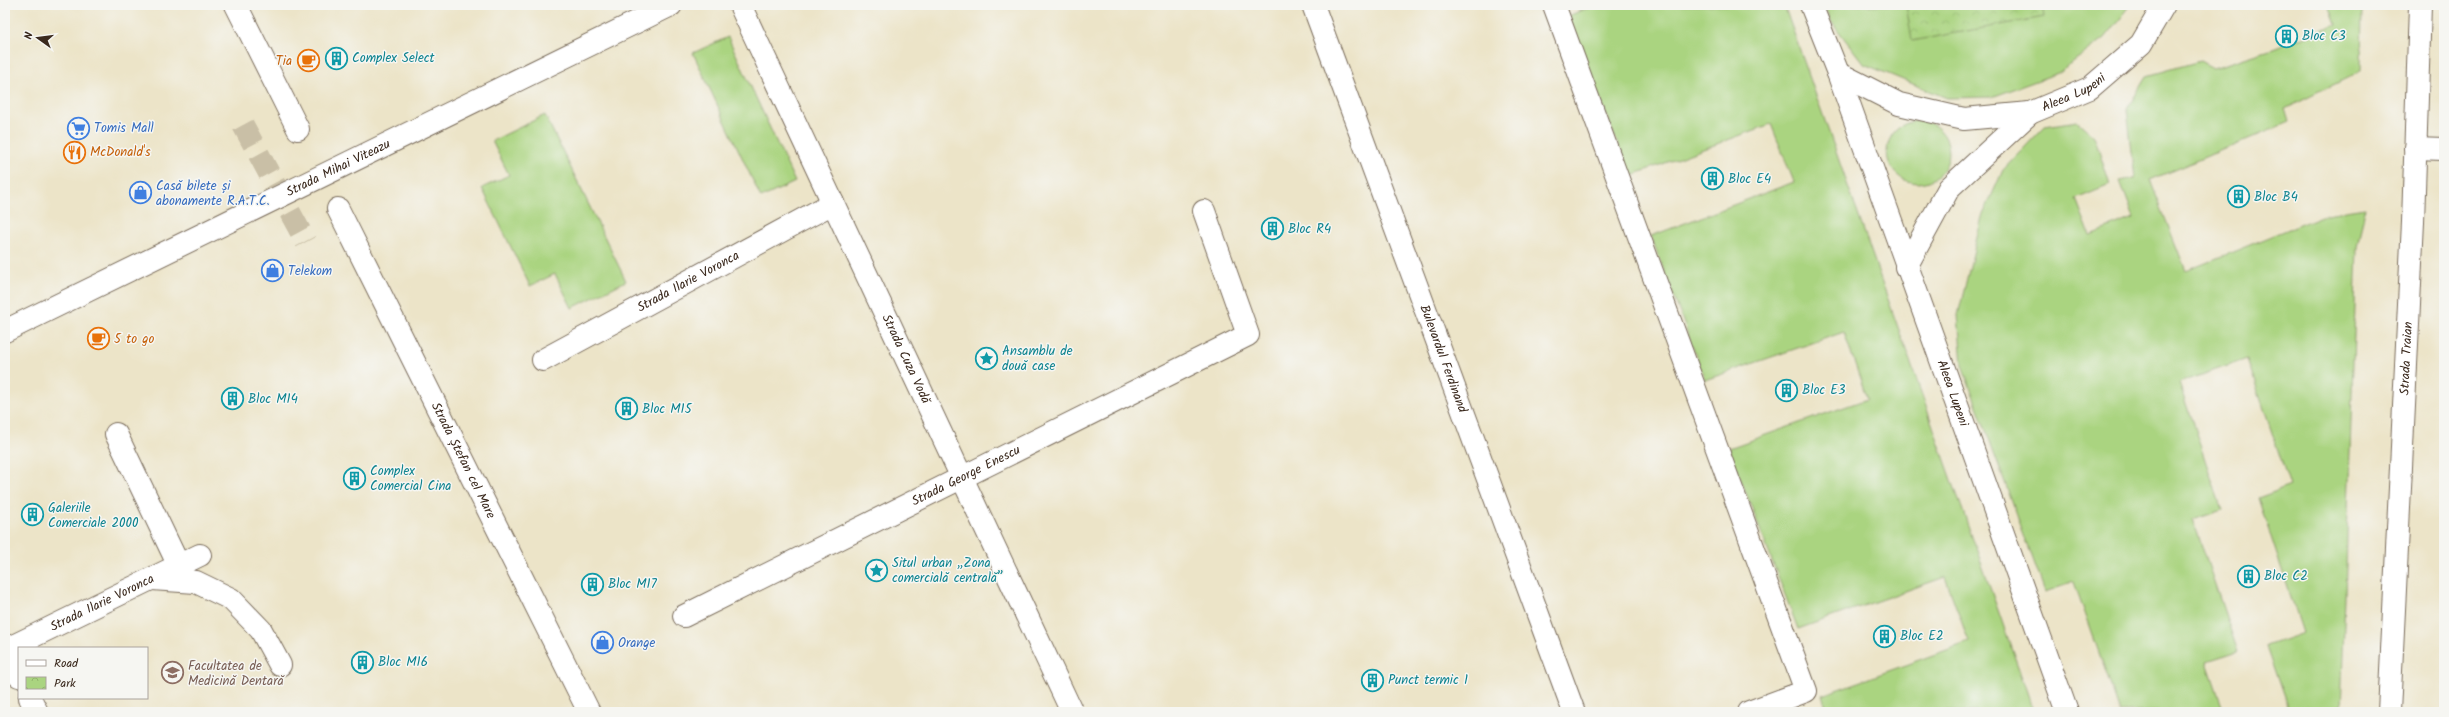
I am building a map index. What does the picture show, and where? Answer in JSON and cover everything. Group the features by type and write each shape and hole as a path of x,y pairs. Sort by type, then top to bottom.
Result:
{"street":[{"path":"236,5 298,129"},
{"name":"Strada Mihai Viteazu","path":"5,331 671,5"},
{"name":"Strada Cuza Vodă","path":"740,5 1072,712"},
{"name":"Bulevardul Ferdinand","path":"1313,5 1574,712"},
{"path":"1554,5 1806,691 1786,706 1749,712"},
{"name":"Aleea Lupeni","path":"1811,5 1838,73 1906,267 1988,486 2067,712"},
{"name":"Aleea Lupeni","path":"1838,73 1900,104 1964,119 2030,113 2090,88 2141,44 2164,5"},
{"name":"Strada Traian","path":"2389,712 2415,148 2420,5"},
{"path":"1906,267 1948,188 2030,113"},
{"path":"2415,148 2444,149"},
{"name":"Strada Ilarie Voronca","path":"543,360 833,203"},
{"name":"Strada Ștefan cel Mare","path":"338,209 589,712"},
{"name":"Strada George Enescu","path":"684,616 1248,335 1204,211"},
{"path":"116,434 179,566"},
{"name":"Strada Ilarie Voronca","path":"5,649 200,555"},
{"path":"151,579 196,582 231,599 261,630 280,664"},
{"path":"5,649 18,674"},
{"path":"30,699 37,712"}],"green space":[{"path":"1595,5 1784,5 2034,712 1828,712 1822,695 1969,642 1945,577 1798,629 1729,448 1867,399 1844,332 1705,380 1651,236 1794,182 1771,124 1630,176 1568,16"},
{"path":"1824,5 2131,5 2105,38 2058,73 1992,97 1947,98 1864,64 1830,20"},
{"path":"1906,5 2042,5 2044,17 1912,41"},
{"path":"2329,5 2362,5 2361,71 2285,109 2289,122 2150,180 2186,271 2326,214 2365,208 2357,248 2341,712 2289,712 2266,646 2303,633 2258,498 2290,486 2247,359 2179,383 2222,510 2193,520 2238,652 2207,662 2224,712 2120,712 2074,582 2045,592 1962,365 1958,315 1982,217 2003,170 2045,126 2077,121 2094,136 2110,185 2076,199 2090,235 2134,218 2120,181 2135,178 2127,109 2147,76 2200,61 2213,68 2273,49 2336,24"},
{"path":"728,37 795,182 761,198 693,53"},
{"path":"545,115 626,281 572,308 555,274 530,286 482,188 509,175 492,141"},
{"path":"1918,121 1930,123 1940,130 1947,140 1949,152 1947,164 1940,174 1930,181 1918,183 1906,181 1896,174 1889,164 1887,152 1889,140 1896,130 1906,123"}],"tunnel":[{"path":"243,125 306,242"}],"place":[{"name":"Bloc C3","path":"2286,36"},
{"name":"Complex Select","path":"336,58"},
{"name":"Tia","path":"308,61"},
{"name":"Tomis Mall","path":"79,128"},
{"name":"McDonald's","path":"74,152"},
{"name":"Bloc E4","path":"1712,179"},
{"name":"Casă bilete și abonamente R.A.T.C.","path":"141,193"},
{"name":"Bloc B4","path":"2238,197"},
{"name":"Bloc R4","path":"1273,229"},
{"name":"Telekom","path":"272,271"},
{"name":"5 to go","path":"98,339"},
{"name":"Ansamblu de două case","path":"987,358"},
{"name":"Bloc E3","path":"1786,390"},
{"name":"Bloc M14","path":"233,399"},
{"name":"Bloc M15","path":"627,409"},
{"name":"Complex Comercial Cina","path":"355,478"},
{"name":"Galeriile Comerciale 2000","path":"32,515"},
{"name":"Situl urban „Zona comercială centrală”","path":"877,570"},
{"name":"Bloc C2","path":"2248,576"},
{"name":"Bloc M17","path":"593,584"},
{"name":"Bloc E2","path":"1884,636"},
{"name":"Orange","path":"603,643"},
{"name":"Bloc M16","path":"362,662"},
{"name":"Facultatea de Medicină Dentară","path":"173,673"},
{"name":"Punct termic 1","path":"1373,680"}]}
